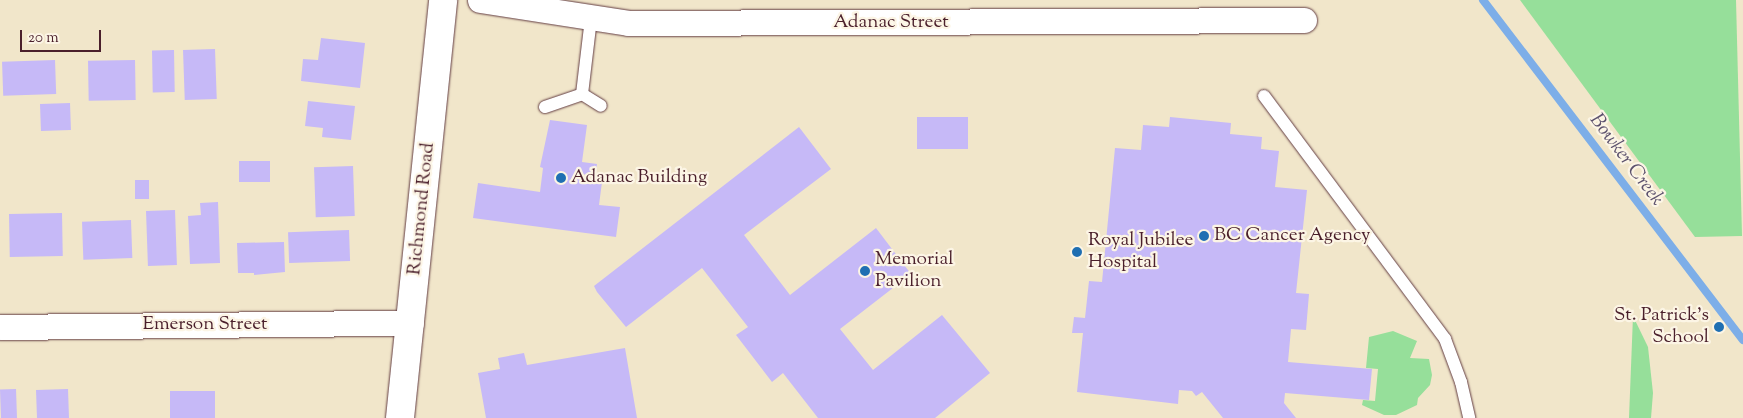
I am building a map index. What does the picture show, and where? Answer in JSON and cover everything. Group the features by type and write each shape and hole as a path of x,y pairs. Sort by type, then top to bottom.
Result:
{"main road":[{"name":"Richmond Road","path":"400,418 443,0"}],"street":[{"name":"Adanac Street","path":"480,0 591,19 628,23 771,24 1304,20"},
{"name":"Emerson Street","path":"0,326 410,323"}],"lane":[{"path":"582,94 591,19"},
{"path":"582,94 601,106"},
{"path":"545,107 582,94"},
{"path":"1264,96 1444,339 1461,382 1469,418"}],"green space":[{"path":"1520,0 1736,0 1742,236 1695,237"},
{"path":"1633,316 1648,347 1653,393 1651,418 1629,418"},
{"path":"1393,331 1417,341 1410,358 1429,359 1432,375 1430,385 1418,398 1417,405 1396,415 1384,415 1362,405 1363,400 1375,401 1378,369 1366,368 1369,337"}],"building":[{"path":"321,38 365,43 360,88 301,81 303,59 318,60"},
{"path":"215,49 217,99 185,100 183,50"},
{"path":"152,50 174,50 175,92 153,92"},
{"path":"55,60 56,94 3,96 2,62"},
{"path":"135,60 136,100 89,101 88,61"},
{"path":"308,101 355,106 351,140 322,137 323,128 305,126"},
{"path":"70,103 71,130 41,131 40,104"},
{"path":"917,117 968,117 968,149 917,149"},
{"name":"BC Cancer Agency","path":"1170,117 1231,123 1230,134 1262,137 1261,149 1279,151 1275,187 1307,190 1296,293 1309,294 1306,330 1291,329 1288,362 1372,369 1369,400 1285,393 1284,403 1296,418 1223,418 1202,392 1196,396 1192,391 1179,390 1178,404 1077,392 1083,333 1072,333 1074,317 1085,318 1089,281 1102,282 1115,148 1141,150 1143,125 1169,127"},
{"name":"Adanac Building","path":"550,120 587,125 582,162 597,164 595,176 581,174 580,179 602,182 599,205 620,207 616,237 473,218 478,183 540,192 543,168 540,167"},
{"name":"Memorial Pavilion","path":"799,127 831,169 744,235 790,295 876,228 911,274 840,329 873,370 942,315 990,373 935,418 818,418 783,373 772,382 736,335 748,327 702,268 626,327 594,286"},
{"path":"239,161 270,161 270,182 239,182"},
{"path":"353,166 355,216 316,217 314,167"},
{"path":"135,180 149,180 149,199 135,199"},
{"path":"218,202 220,263 190,264 188,216 201,215 200,203"},
{"path":"175,210 177,265 148,266 146,211"},
{"path":"62,213 63,256 10,257 9,214"},
{"path":"131,220 132,258 83,260 82,222"},
{"path":"349,230 350,261 289,263 288,232"},
{"path":"284,242 285,272 254,275 254,273 238,273 237,243"},
{"path":"625,348 637,418 486,418 478,373 500,369 498,358 524,353 527,365"},
{"path":"16,389 17,418 1,418 0,390"},
{"path":"68,389 69,418 37,418 36,390"},
{"path":"170,391 215,391 215,418 170,418"}],"waterway":[{"name":"Bowker Creek","path":"1483,0 1743,340"}],"place":[{"name":"Adanac Building","path":"561,178"},
{"name":"BC Cancer Agency","path":"1204,236"},
{"name":"Royal Jubilee Hospital","path":"1077,252"},
{"name":"Memorial Pavilion","path":"865,271"},
{"name":"St. Patrick's School","path":"1719,327"}]}
